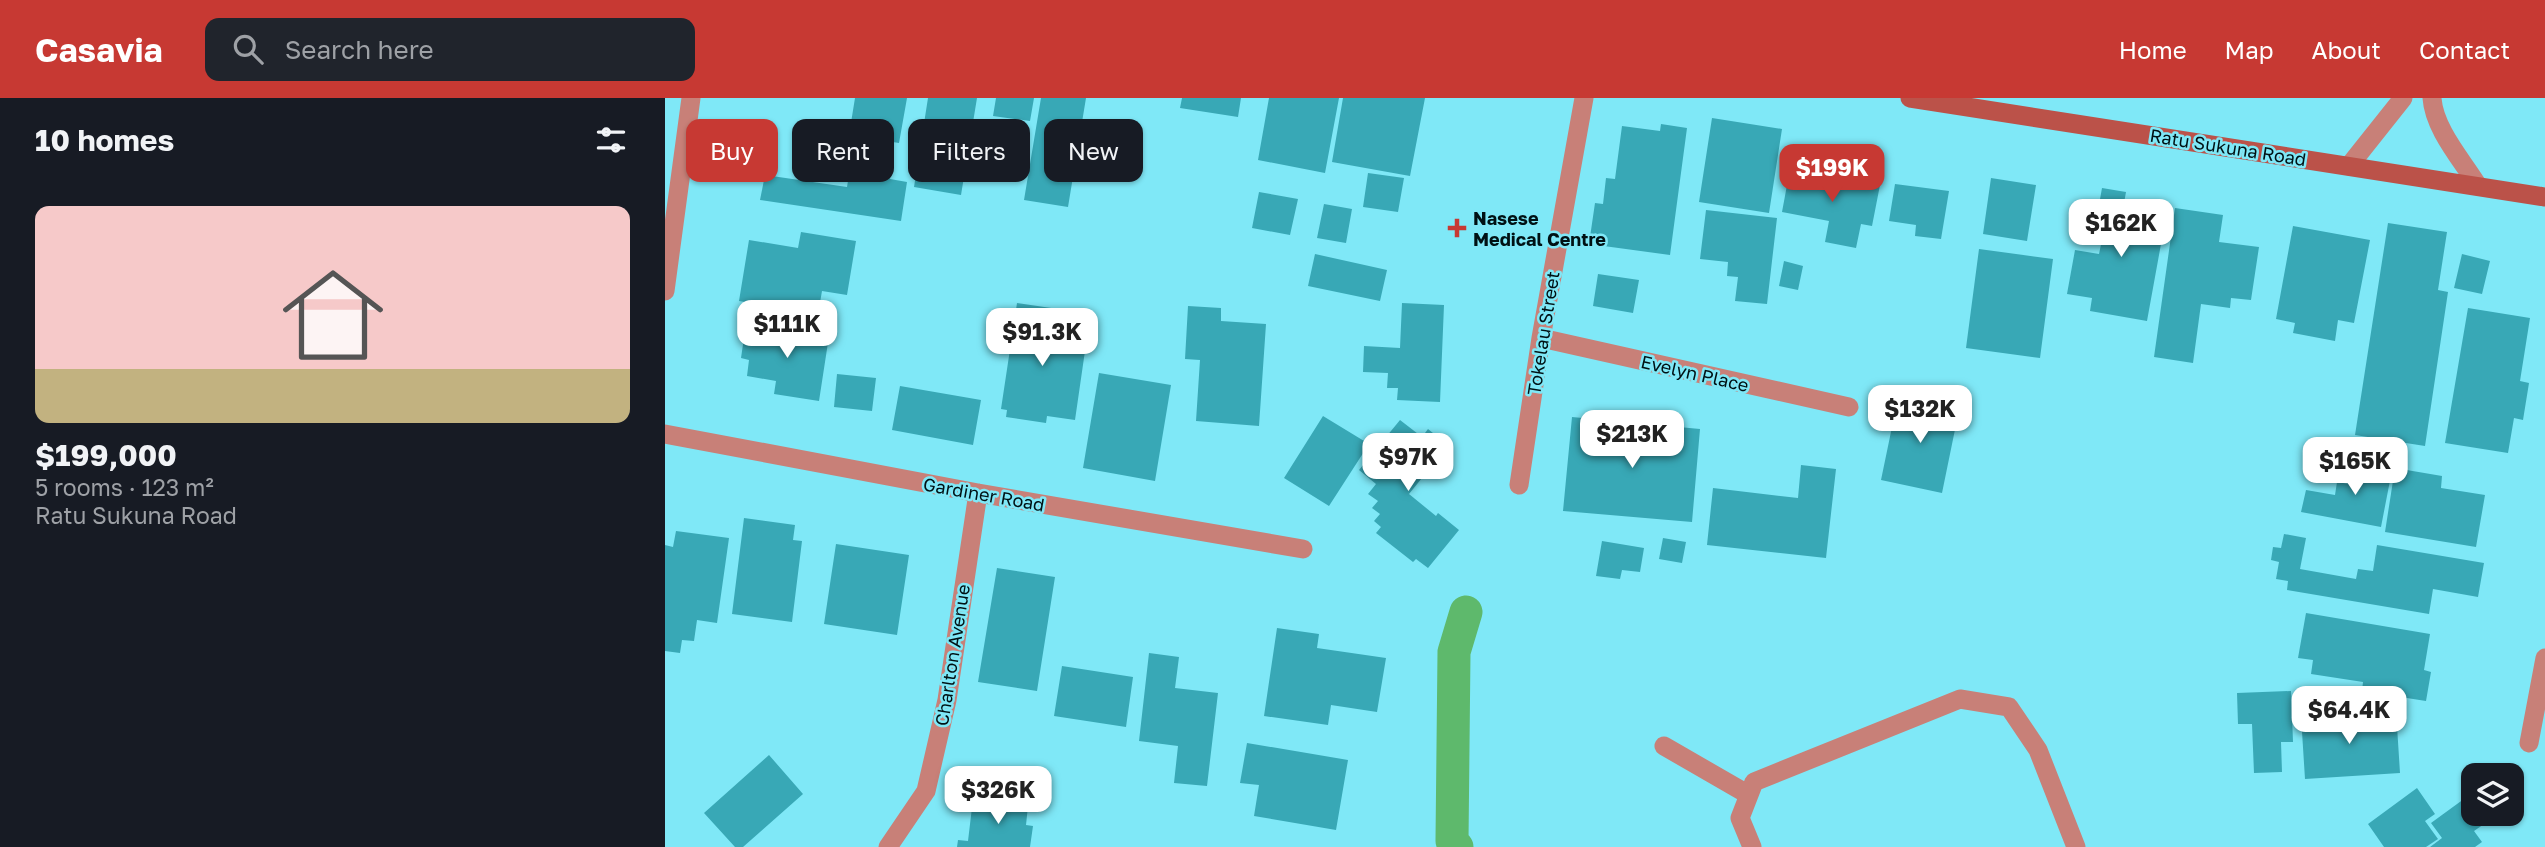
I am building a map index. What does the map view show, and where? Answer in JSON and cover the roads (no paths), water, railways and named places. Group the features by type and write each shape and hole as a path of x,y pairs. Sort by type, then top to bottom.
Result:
{"main road":[{"name":"Ratu Sukuna Road","path":"1910,98 2545,197"}],"street":[{"path":"665,291 691,98"},
{"name":"Tokelau Street","path":"1519,485 1541,338 1584,98"},
{"path":"2349,166 2403,98"},
{"path":"2432,98 2433,110 2445,135 2478,186"},
{"name":"Evelyn Place","path":"1541,338 1849,407"},
{"name":"Gardiner Road","path":"665,435 1303,549"},
{"name":"Charlton Avenue","path":"888,847 926,790 947,700 978,493"},
{"path":"2529,743 2545,658"},
{"path":"1752,847 1740,818 1754,782 1960,699 2009,707 2038,750 2076,847"},
{"path":"1664,746 1749,795"}],"waterway":[{"path":"1457,847 1452,841 1454,652 1466,612"}],"place":[{"name":"Nasese Medical Centre","path":"1457,228"}]}
